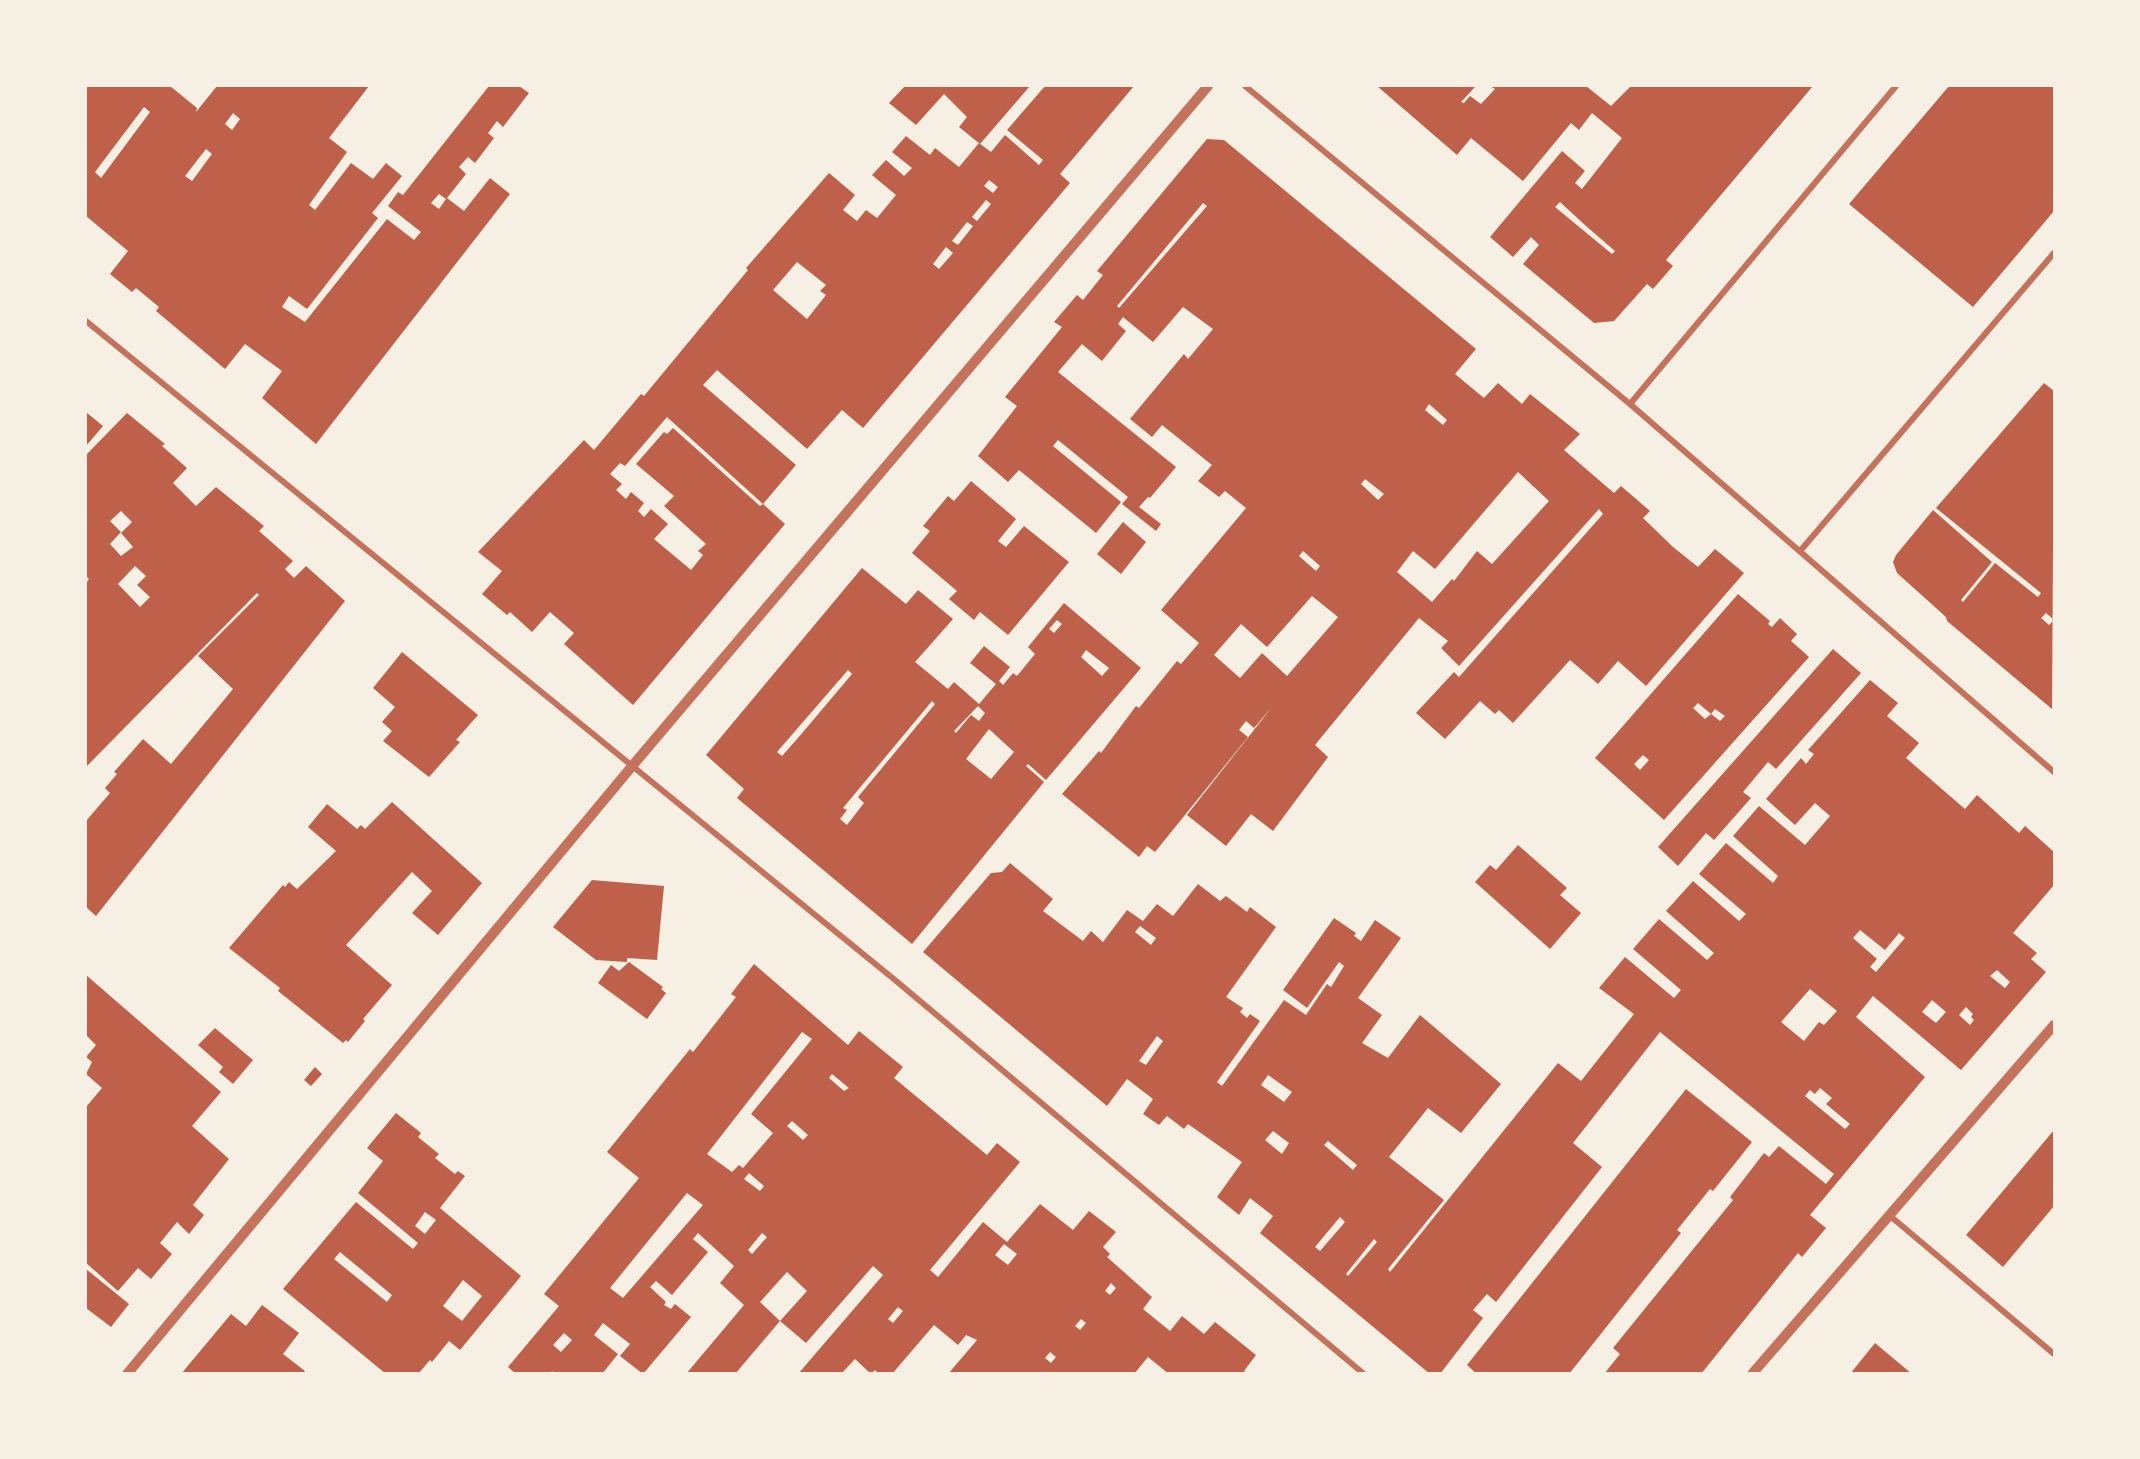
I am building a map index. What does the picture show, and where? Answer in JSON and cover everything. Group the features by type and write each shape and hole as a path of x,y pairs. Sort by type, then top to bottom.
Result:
{"street":[{"path":"126,1374 633,765 1208,86"},
{"path":"1245,86 1630,404 2055,772"},
{"path":"1630,404 1896,86"},
{"path":"1801,550 2055,253"},
{"path":"86,321 895,980 1364,1374"},
{"path":"1752,1374 2055,1024"},
{"path":"1889,1215 2055,1354"}],"building":[{"path":"86,86 170,86 197,108 196,112 217,86 369,86 329,138 347,152 309,205 315,210 351,163 373,179 386,163 402,176 372,213 378,218 307,309 289,296 282,307 305,322 387,219 414,240 421,232 388,206 398,192 403,195 489,86 519,86 529,93 503,127 497,121 488,133 494,138 475,163 468,157 459,167 466,174 447,198 464,211 490,178 510,194 316,444 262,398 282,371 245,344 225,369 156,311 159,307 136,288 132,292 110,274 128,251 86,216","holes":["144,107 150,112 101,178 95,172","233,113 240,119 232,130 225,124","206,149 212,154 192,181 185,176","439,194 446,199 439,209 431,203"]},
{"path":"905,86 1030,86 980,144 959,127 967,117 944,94 916,125 889,103"},
{"path":"1045,86 1134,86 1060,174 1070,183 863,428 842,410 807,449 717,370 703,385 796,465 763,504 785,524 633,705 564,644 574,633 550,612 532,632 510,612 507,615 482,594 502,571 478,552 584,440 594,450 641,394 644,396 748,270 746,268 829,173 855,195 843,210 857,221 866,210 877,218 896,195 872,175 886,160 904,176 912,168 892,152 906,136 930,155 935,148 959,167 979,143 991,152 1005,135 1039,165 1043,160 1007,130","holes":["989,180 998,187 993,193 984,186","986,200 991,204 977,221 972,217","967,222 973,226 958,245 952,241","946,247 953,253 939,269 933,264","797,262 826,285 820,291 826,295 807,319 773,290","667,417 763,504 760,506 673,428 667,434 664,432 636,464 674,496 664,506 706,544 698,551 703,555 691,570 654,539 668,524 651,509 644,517 638,511 644,503 631,492 626,499 616,490 622,484 610,474 620,463 625,466"]},
{"path":"1377,86 1473,86 1475,87 1461,102 1464,103 1470,96 1481,104 1495,89 1490,86 1586,86 1611,106 1631,86 1813,86 1666,260 1673,266 1653,289 1647,284 1614,321 1594,323 1523,264 1539,245 1531,237 1513,257 1490,237 1562,151 1585,171 1575,183 1582,189 1622,138 1592,113 1579,130 1571,123 1523,181 1471,138 1457,155","holes":["1560,202 1615,251 1612,254 1555,207"]},
{"path":"1949,86 2054,86 2054,211 1973,307 1849,204"},
{"path":"1207,139 1224,140 1476,349 1455,374 1484,398 1498,383 1522,404 1530,394 1580,434 1564,450 1614,493 1621,486 1650,511 1643,518 1673,547 1698,567 1715,549 1744,573 1646,686 1618,661 1598,684 1570,660 1513,723 1499,710 1495,714 1480,701 1445,739 1416,713 1454,672 1459,677 1603,514 1599,509 1459,666 1441,648 1448,641 1419,618 1315,745 1328,757 1273,831 1251,814 1226,846 1187,815 1272,707 1254,728 1246,721 1239,730 1248,737 1155,852 1147,846 1139,857 1062,794 1099,751 1101,753 1136,706 1139,708 1177,661 1181,664 1199,643 1161,610 1246,508 1225,491 1219,497 1198,481 1212,465 1162,425 1152,437 1130,419 1184,354 1188,359 1213,329 1183,307 1153,342 1123,317 1118,324 1126,331 1102,361 1082,344 1058,372 1176,467 1150,498 1148,497 1139,507 1161,524 1156,531 1122,504 1128,497 1058,440 1053,446 1121,502 1096,533 1019,470 1008,482 978,456 1017,406 1005,397 1062,327 1054,322 1077,295 1083,300 1103,275 1097,271","holes":["1203,203 1207,206 1119,308 1117,306","1429,404 1447,420 1443,425 1425,410","1518,472 1549,501 1492,564 1477,551 1454,581 1452,579 1432,602 1397,572 1413,551 1435,569","1365,479 1384,494 1378,500 1361,484","1303,551 1320,566 1316,571 1299,556","1312,596 1338,617 1287,676 1262,653 1240,678 1214,655 1241,624 1267,647"]},
{"path":"2044,383 2054,391 2053,619 2046,613 2041,618 2049,625 2053,621 2052,709 1947,621 1946,617 1897,573 1893,562 1896,555 1933,510 1992,562 1961,600 1963,602 1995,563 2038,597 2041,593 1936,508"},
{"path":"86,412 103,426 86,446"},
{"path":"127,413 165,444 162,446 187,468 173,483 196,506 216,487 264,526 259,531 293,561 285,569 294,578 306,566 345,601 96,916 86,907 86,821 110,793 105,788 117,774 114,772 143,739 171,764 233,689 198,656 259,595 257,593 86,767 86,583 89,579 86,576 86,455","holes":["121,511 132,522 121,533 133,547 121,556 110,544 121,532 110,521","135,566 146,576 137,585 150,597 140,607 118,584"]},
{"path":"971,481 1016,519 998,541 1006,547 1024,526 1069,562 1008,635 980,612 974,620 949,599 957,591 912,553 930,531 923,526 948,496 954,501"},
{"path":"1123,522 1146,542 1121,574 1097,554"},
{"path":"862,568 906,604 918,590 953,619 915,662 948,689 954,682 979,704 996,684 970,663 984,646 1010,667 999,681 1003,685 1013,673 1017,676 1035,654 1028,647 1064,603 1141,668 1046,780 1028,764 1026,766 1044,782 912,944 737,798 744,789 706,755","holes":["1057,620 1062,624 1054,633 1049,629","1086,650 1109,668 1102,676 1081,657","848,670 852,674 782,756 777,752","932,701 935,704 858,797 864,803 847,825 840,819 847,810 843,808","978,706 985,713 979,721 971,715 956,733 954,731","989,729 1014,752 991,779 966,759"]},
{"path":"1738,594 1770,621 1768,624 1772,627 1780,618 1797,634 1791,641 1809,657 1664,820 1595,758","holes":["1698,703 1711,714 1705,719 1693,708","1715,709 1725,716 1720,721 1711,714","1643,755 1649,760 1640,770 1634,764"]},
{"path":"1833,649 1861,673 1776,769 1768,762 1743,792 1751,798 1714,840 1706,833 1678,866 1658,847"},
{"path":"402,652 478,715 456,740 460,742 429,777 383,741 392,731 382,722 395,707 373,688"},
{"path":"1870,680 1898,703 1887,716 1919,743 1906,758 1965,809 1977,795 2019,833 2025,826 2054,852 2054,885 2013,933 2037,953 2031,959 2046,972 1961,1070 1873,996 1856,1017 1925,1077 1810,1215 1826,1228 1802,1257 1798,1253 1701,1374 1604,1374 1620,1354 1613,1348 1733,1200 1730,1197 1764,1153 1769,1157 1779,1146 1826,1184 1834,1174 1660,1032 1573,1143 1602,1167 1496,1302 1487,1294 1473,1310 1483,1318 1440,1374 1430,1374 1260,1233 1273,1216 1250,1198 1239,1215 1217,1197 1242,1162 1188,1124 1184,1129 1167,1116 1159,1125 1143,1114 1153,1099 1127,1079 1107,1106 923,952 991,873 1002,872 1010,863 1053,899 1043,911 1083,941 1091,931 1103,942 1127,910 1143,921 1157,904 1173,916 1198,884 1220,901 1226,896 1247,912 1250,907 1276,927 1226,997 1243,1008 1240,1012 1247,1018 1250,1014 1260,1021 1217,1082 1222,1086 1284,1000 1306,1015 1327,984 1331,987 1344,966 1339,962 1307,1008 1283,990 1334,918 1356,933 1354,936 1361,941 1375,920 1401,938 1358,998 1382,1015 1362,1043 1388,1058 1420,1015 1501,1084 1461,1133 1428,1108 1389,1157 1444,1200 1388,1269 1390,1272 1558,1063 1581,1081 1634,1014 1599,988 1625,957 1674,998 1681,990 1633,949 1659,919 1707,960 1714,953 1666,911 1693,881 1739,921 1746,914 1699,874 1726,843 1773,883 1778,876 1733,836 1759,806 1805,845 1830,816 1815,803 1795,825 1766,799 1801,758 1806,764 1814,754 1808,750","holes":["1140,926 1156,938 1151,945 1135,932","1860,930 1885,950 1899,933 1905,938 1876,972 1870,967 1877,959 1853,938","1997,970 2010,982 2005,988 1990,976","1810,989 1837,1011 1824,1025 1819,1022 1804,1041 1781,1022","1932,1000 1946,1012 1936,1023 1922,1012","1966,1007 1973,1014 1971,1017 1974,1020 1970,1025 1959,1015","1157,1036 1163,1041 1146,1065 1139,1061","1268,1075 1292,1092 1284,1102 1261,1085","1820,1088 1832,1098 1826,1104 1850,1124 1845,1129 1805,1096 1810,1090 1815,1094","1273,1131 1289,1143 1282,1154 1265,1140","1328,1141 1357,1165 1353,1170 1324,1145","1340,1217 1345,1222 1320,1251 1315,1247","1374,1239 1377,1242 1348,1276 1346,1274"]},
{"path":"392,802 482,883 438,935 412,913 432,891 412,872 346,945 392,985 363,1019 365,1021 348,1042 346,1040 343,1043 278,991 280,988 229,948 283,885 285,887 289,882 297,889 336,851 308,827 327,804 357,829 361,825 365,829"},
{"path":"1518,845 1567,888 1560,895 1581,913 1550,949 1475,882 1490,865 1496,870"},
{"path":"592,880 664,886 657,960 627,958 627,962 596,960 553,927"},
{"path":"629,962 663,987 661,989 666,993 647,1019 598,983 611,965 619,971"},
{"path":"754,964 848,1045 859,1031 903,1067 894,1078 987,1155 997,1143 1020,1162 930,1270 938,1277 983,1222 1007,1242 1040,1204 1073,1230 1089,1211 1116,1232 1103,1247 1110,1254 1107,1257 1152,1297 1143,1309 1170,1331 1182,1316 1204,1334 1215,1322 1256,1355 1244,1371 1247,1374 1169,1374 1148,1357 1134,1374 948,1374 977,1340 966,1335 958,1345 934,1325 892,1374 879,1374 875,1370 871,1374 855,1359 841,1374 798,1374 883,1275 873,1266 806,1343 780,1321 735,1374 686,1374 744,1305 720,1283 734,1266 698,1233 693,1239 708,1252 672,1295 656,1281 650,1287 666,1302 664,1305 671,1309 675,1304 691,1317 643,1374 620,1356 630,1344 603,1323 594,1335 618,1354 602,1374 555,1374 552,1371 550,1374 516,1374 508,1367 559,1306 544,1294 639,1178 607,1152 690,1049 693,1052 736,997 731,994","holes":["802,1032 812,1039 751,1114 773,1133 743,1168 739,1165 732,1172 707,1154","832,1074 849,1088 844,1091 829,1078","792,1121 808,1135 803,1140 787,1126","749,1173 764,1186 760,1191 744,1179","687,1193 703,1205 623,1298 610,1288","762,1233 767,1237 752,1254 748,1250","1004,1244 1017,1254 1008,1265 995,1255","787,1272 807,1291 780,1321 760,1302","1111,1283 1116,1288 1110,1295 1105,1291","898,1307 903,1311 893,1323 888,1319","1081,1319 1086,1323 1080,1330 1075,1326","564,1333 572,1340 561,1352 553,1345","1050,1352 1056,1357 1051,1363 1045,1358"]},
{"path":"86,975 221,1092 192,1126 229,1159 193,1205 204,1215 189,1234 177,1222 160,1243 172,1254 151,1279 138,1268 118,1291 86,1263 86,1107 102,1088 86,1074 92,1062 86,1057 96,1045 86,1035"},
{"path":"215,1028 253,1060 233,1084 219,1072 223,1067 198,1045"},
{"path":"315,1067 322,1074 311,1086 304,1080"},
{"path":"1686,1089 1752,1142 1713,1191 1710,1189 1677,1230 1681,1233 1569,1374 1477,1374 1467,1365"},
{"path":"396,1113 421,1133 418,1137 439,1154 435,1158 455,1174 458,1171 465,1176 440,1208 521,1276 460,1350 449,1341 432,1362 430,1360 418,1374 386,1374 283,1289 356,1202 413,1249 418,1243 358,1193 383,1161 367,1148","holes":["425,1212 436,1220 425,1234 415,1226","340,1252 392,1295 387,1302 334,1259","463,1280 482,1296 462,1321 443,1306"]},
{"path":"2054,1130 2054,1206 2003,1267 1966,1235"},
{"path":"86,1269 129,1304 111,1327 86,1308"},
{"path":"262,1305 299,1333 283,1354 305,1371 303,1374 181,1374 231,1314 246,1326"},
{"path":"1875,1343 1912,1374 1850,1374"}]}
